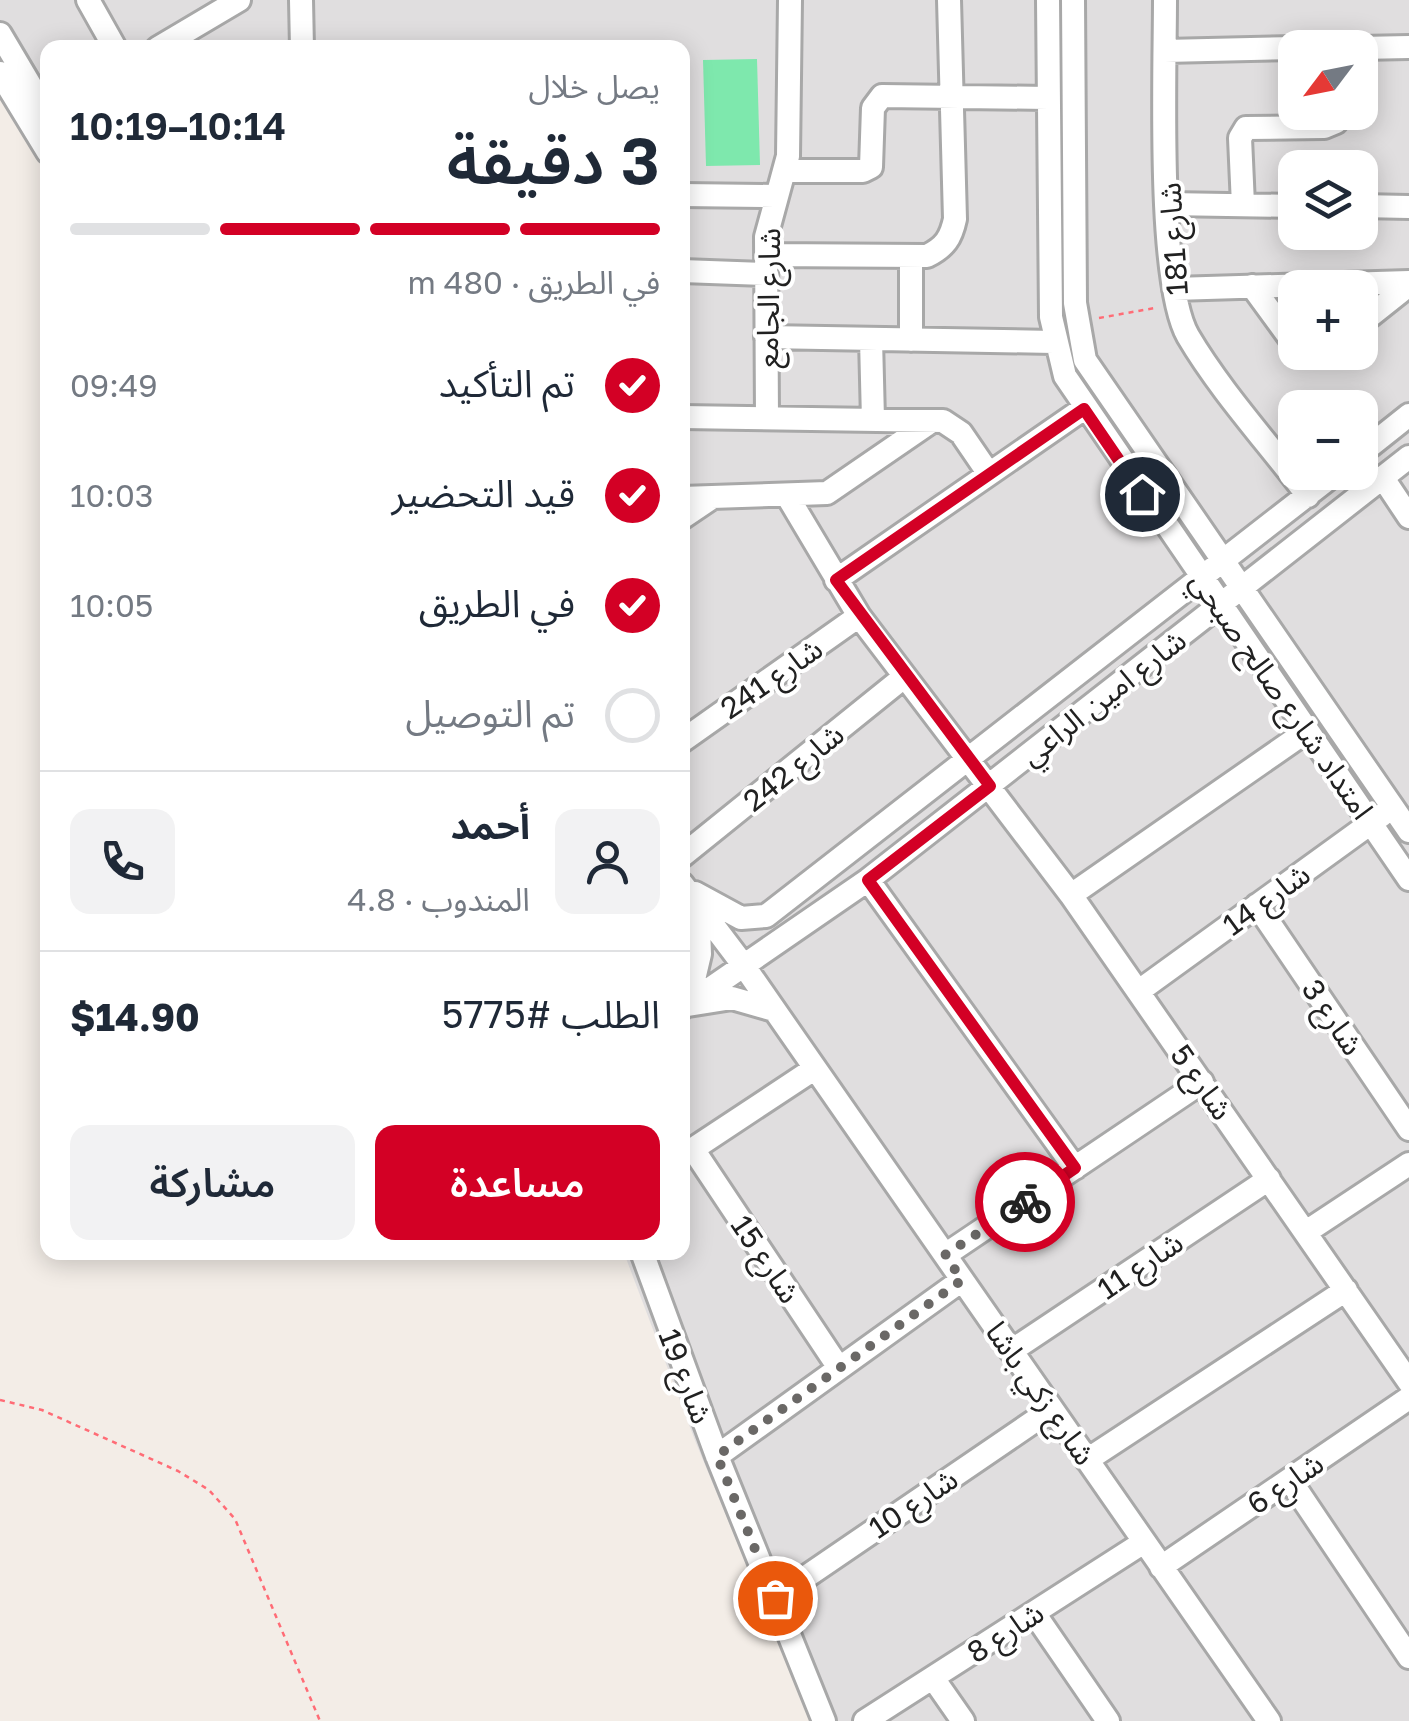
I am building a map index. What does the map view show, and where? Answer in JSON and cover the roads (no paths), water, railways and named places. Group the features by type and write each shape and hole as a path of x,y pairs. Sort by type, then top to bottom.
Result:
{"street":[{"path":"88,0 111,40"},
{"path":"172,40 239,0"},
{"path":"300,0 302,40"},
{"name":"شارع الجامع","path":"766,418 766,264 774,196 786,171 790,0"},
{"path":"690,270 927,256 942,248 952,235 954,97 949,0"},
{"name":"امتداد شارع صالح صبحي","path":"1048,0 1054,342 1065,376 1409,879"},
{"name":"امتداد شارع صالح صبحي","path":"1073,0 1077,322 1086,360 1098,384 1409,831"},
{"name":"شارع 181","path":"1165,0 1168,204 1175,297 1188,336 1308,496"},
{"path":"0,34 40,110"},
{"path":"1378,48 1409,47"},
{"path":"1165,51 1278,48"},
{"path":"0,72 40,113"},
{"path":"786,171 867,170 873,164 874,108 878,98 1048,98"},
{"path":"1243,205 1240,138 1246,128 1278,128"},
{"path":"690,194 774,196"},
{"path":"1168,204 1278,206"},
{"path":"1378,206 1409,207"},
{"path":"910,256 911,340"},
{"path":"1175,297 1252,286 1409,284"},
{"path":"1378,309 1409,284"},
{"path":"1252,286 1278,322"},
{"path":"766,337 1054,342"},
{"path":"871,339 873,420"},
{"path":"836,580 1084,409"},
{"path":"1378,440 1409,415"},
{"path":"690,417 932,422 953,426 989,474"},
{"path":"690,498 815,496 839,488 932,422"},
{"name":"شارع امين الراعي","path":"690,1004 868,880 1409,457"},
{"path":"1383,478 1409,517"},
{"name":"شارع امين الراعي","path":"690,892 740,918 760,919 1315,490"},
{"name":"شارع 5","path":"788,497 859,616 1072,895 1409,1382"},
{"path":"690,513 713,498"},
{"name":"شارع 241","path":"690,735 859,616"},
{"name":"شارع 242","path":"690,850 904,677"},
{"path":"1072,895 1306,731"},
{"name":"شارع 14","path":"1139,991 1392,807"},
{"path":"868,880 1075,1168"},
{"path":"690,892 700,954 690,989"},
{"name":"شارع زكي باشا","path":"690,892 1269,1721"},
{"name":"شارع 3","path":"1258,905 1409,1129"},
{"path":"690,1006 732,998 774,1010"},
{"path":"690,1152 814,1069"},
{"path":"945,1255 1202,1082"},
{"name":"شارع 15","path":"690,1156 840,1368"},
{"path":"1306,1232 1409,1164"},
{"name":"شارع 11","path":"1012,1351 1269,1179"},
{"name":"شارع 19","path":"645,1260 717,1456 824,1721"},
{"path":"717,1456 962,1280"},
{"path":"1087,1460 1346,1290"},
{"name":"شارع 6","path":"1161,1567 1409,1398"},
{"name":"شارع 10","path":"775,1598 1052,1409"},
{"path":"1290,1480 1409,1656"},
{"name":"شارع 8","path":"865,1721 1144,1542"},
{"path":"1034,1614 1108,1721"},
{"path":"933,1678 963,1721"}]}
